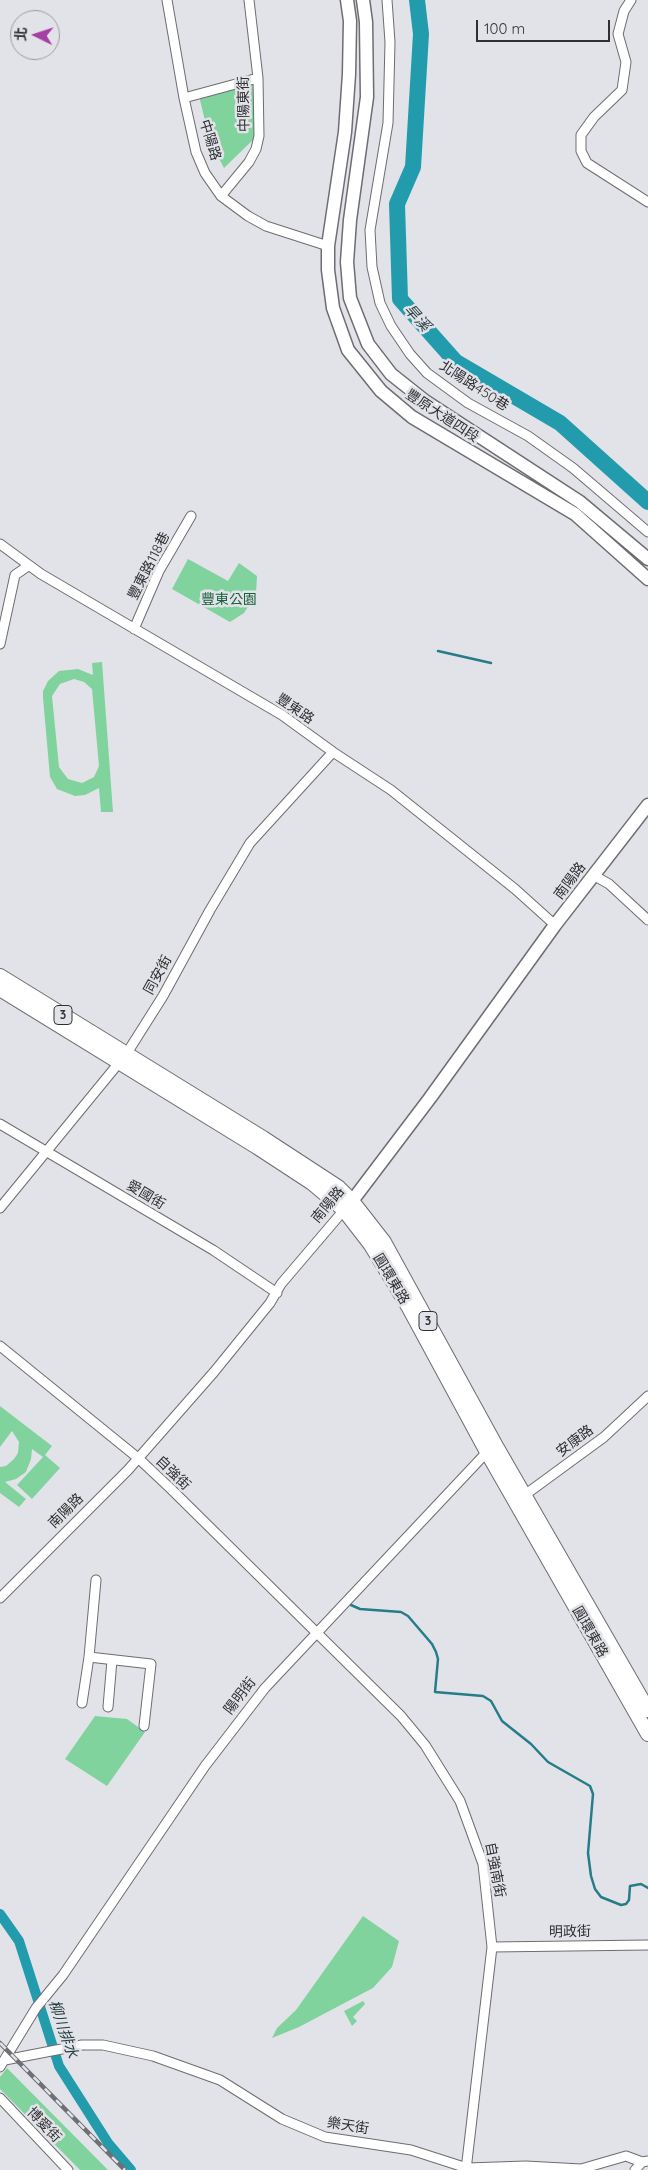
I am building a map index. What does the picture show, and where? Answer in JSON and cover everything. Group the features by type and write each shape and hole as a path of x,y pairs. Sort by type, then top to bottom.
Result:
{"main road":[{"name":"圓環東路","path":"0,976 348,1206 384,1242 491,1449 648,1710"},
{"name":"圓環東路","path":"0,990 124,1058"},
{"name":"圓環東路","path":"520,1499 648,1734"}],"street":[{"name":"中陽路","path":"167,0 184,98 196,152 206,173 221,196 266,226 328,246"},
{"name":"中陽東街","path":"221,196 249,162 256,148 259,136 258,78 249,0"},
{"name":"豐原大道四段","path":"347,0 350,21 346,132 328,246 328,270 333,308 348,350 381,391 412,417 575,514 648,579"},
{"name":"豐原大道四段","path":"363,0 366,22 367,97 350,220 347,262 350,298 368,344 391,374 424,401 580,502 648,559"},
{"name":"北陽路450巷","path":"387,0 390,42 388,124 370,230 372,267 380,303 391,326 410,354 427,373 468,403 528,436 574,468 648,532"},
{"path":"630,0 624,11 618,34 626,62 622,90 594,117 581,135 581,151 588,163 648,202"},
{"path":"184,98 258,78"},
{"name":"豐東路118巷","path":"134,629 159,571 191,516"},
{"name":"豐東路","path":"0,544 28,566 282,715 333,752 391,790 515,889 555,925"},
{"path":"0,644 15,575 28,566"},
{"name":"同安街","path":"0,1208 124,1058 163,996 210,910 250,843 333,752"},
{"name":"南陽路","path":"0,1598 138,1458 214,1372 277,1293 281,1284 348,1206 555,925 648,805"},
{"path":"594,875 609,884 648,920"},
{"name":"愛國街","path":"0,1124 213,1250 277,1293"},
{"name":"自強街","path":"0,1346 138,1458 315,1632"},
{"name":"安康路","path":"520,1499 604,1437 648,1396"},
{"name":"陽明街","path":"3,2063 36,2008 74,1960 205,1766 265,1688 315,1632 491,1449"},
{"path":"82,1703 89,1657 96,1580"},
{"name":"自強南街","path":"315,1632 401,1716 425,1744 463,1806 483,1864 492,1947 466,2169"},
{"path":"89,1657 151,1664 144,1726"},
{"path":"108,1707 112,1660"},
{"name":"明政街","path":"492,1947 648,1945"},
{"name":"樂天街","path":"3,2063 48,2050 103,2045 153,2056 220,2080 282,2118 325,2138 411,2150 466,2169 526,2166 581,2169 626,2156 645,2162"},
{"name":"博愛街","path":"0,2098 68,2170"},
{"path":"636,2170 645,2162"}],"green space":[{"path":"255,79 256,137 224,168 210,141 199,96"},
{"name":"豐東公園","path":"188,559 228,581 239,563 257,576 256,594 244,613 230,622 172,589"},
{"path":"102,662 113,812 101,812 99,788 85,795 75,796 57,789 50,777 43,691 48,681 59,671 78,669 93,675 92,663","holes":["74,679 84,682 92,689 99,766 94,777 82,783 68,779 59,767 52,696 60,684"]},
{"path":"0,1406 52,1446 45,1455 60,1468 32,1499 17,1485 43,1457 32,1449 31,1459 26,1472 16,1479 5,1482 26,1499 19,1507 0,1493 0,1467 6,1466 14,1459 18,1453 19,1442 12,1431 0,1447"},
{"path":"95,1716 127,1719 145,1732 107,1786 65,1759"},
{"path":"363,1916 399,1941 392,1967 373,1988 299,2027 272,2038 277,2028 296,2010"},
{"path":"363,2001 365,2004 353,2017 357,2021 352,2026 344,2011"},
{"path":"7,2068 108,2170 80,2170 0,2089 0,2077"}],"waterway":[{"name":"旱溪","path":"417,0 421,34 413,167 397,204 400,299 456,362 560,423 648,502"},
{"path":"438,651 491,663"},
{"path":"351,1605 360,1609 401,1612 408,1616 432,1644 436,1652 438,1659 435,1692 483,1696 491,1701 502,1721 531,1744 548,1762 590,1786 593,1794 588,1853 591,1876 595,1889 601,1897 621,1905 626,1904 629,1900 630,1886 641,1884 648,1888"},
{"name":"柳川排水","path":"0,1914 19,1941 59,2066 108,2143 131,2170"}],"railway":[{"path":"0,2043 125,2170"}]}
